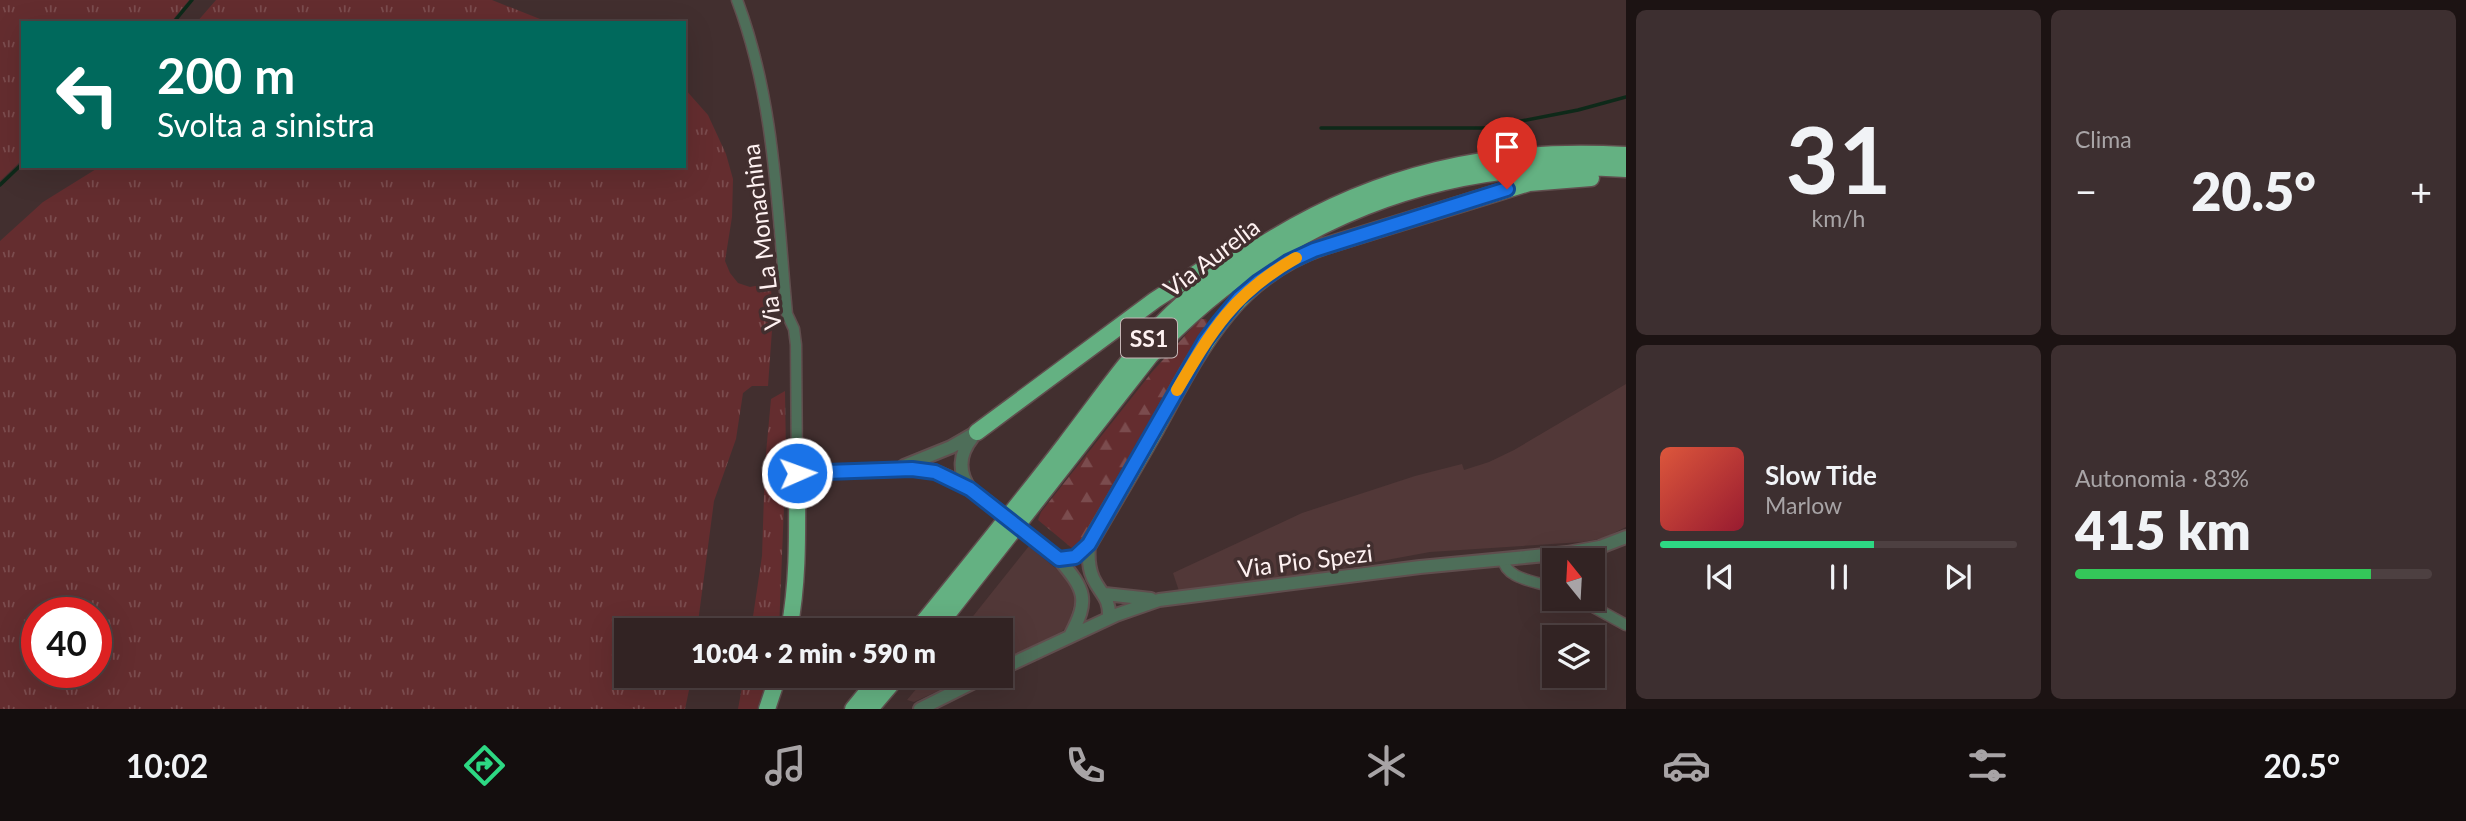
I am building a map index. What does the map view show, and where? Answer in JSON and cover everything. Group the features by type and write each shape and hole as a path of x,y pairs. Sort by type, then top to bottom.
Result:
{"highway":[{"name":"Via Aurelia","path":"927,618 1138,350 1163,322 1226,270 1295,225 1362,192 1449,166 1530,154 1626,155"},
{"name":"Via Aurelia","path":"944,618 1150,356 1202,305 1273,252 1355,210 1452,179 1481,173 1543,168 1626,169"},
{"path":"1089,544 1205,341 1239,298 1269,275 1314,250 1507,189 1549,180 1626,176"},
{"path":"977,432 1180,283 1233,253 1295,225"},
{"path":"791,618 797,556 797,473"},
{"path":"767,709 774,688"},
{"path":"853,709 870,688"},
{"path":"870,709 888,688"}],"street":[{"name":"Via La Monachina","path":"737,0 758,68 769,130 787,314 794,329 796,345 797,473"},
{"path":"894,469 951,447 977,432"},
{"path":"970,489 962,472 961,458 977,432"},
{"path":"797,473 930,470 970,489 1101,589 1158,600"},
{"name":"Via Pio Spezi","path":"1013,662 1104,620 1158,600 1587,550 1626,537"},
{"path":"1059,559 1075,557 1089,544"},
{"path":"1084,603 1104,620 1109,607 1089,567 1089,544"},
{"path":"1059,559 1079,584 1084,603 1080,618 1070,636"},
{"path":"1503,559 1504,566 1510,573 1542,584"},
{"path":"1601,611 1626,625"},
{"path":"920,709 962,688"}],"shaded area":[{"path":"1626,384 1626,527 1604,538 1583,542 1430,552 1305,575 1179,591 1173,573 1302,513 1415,476 1462,464 1464,470 1489,462"},
{"path":"1029,546 1065,576 1073,588 1075,600 1068,626 1013,655 1013,618 972,618"},
{"path":"917,688 944,688 914,702 907,700"}],"green space":[{"path":"0,0 189,0 172,21 21,21 21,161 0,181"},
{"path":"216,0 492,0 545,21 198,21"},
{"path":"686,90 708,115 726,154 733,179 732,217 725,261 738,283 750,287 771,283 772,330 768,386 752,386 743,393 736,439 714,501 699,618 614,618 614,688 689,688 685,709 0,709 0,241 43,202 98,168 686,168"},
{"path":"1200,319 1206,319 1209,326 1079,545 1073,549 1038,520 1041,512 1152,372"},
{"path":"785,391 786,456 779,618 753,618 762,556 765,464 771,399"},
{"path":"742,688 764,688 757,709 738,709"}],"waterway":[{"path":"175,21 192,0"},
{"path":"1321,128 1485,128 1578,110 1626,97"},
{"path":"0,185 21,165"}],"slow traffic":[{"path":"1177,390 1205,341 1229,309 1248,290 1296,258"}],"route":[{"path":"797,473 912,469 935,472 970,489 1059,559 1075,557 1089,544 1205,341 1229,309 1248,290 1288,262 1314,250 1507,189"}]}
